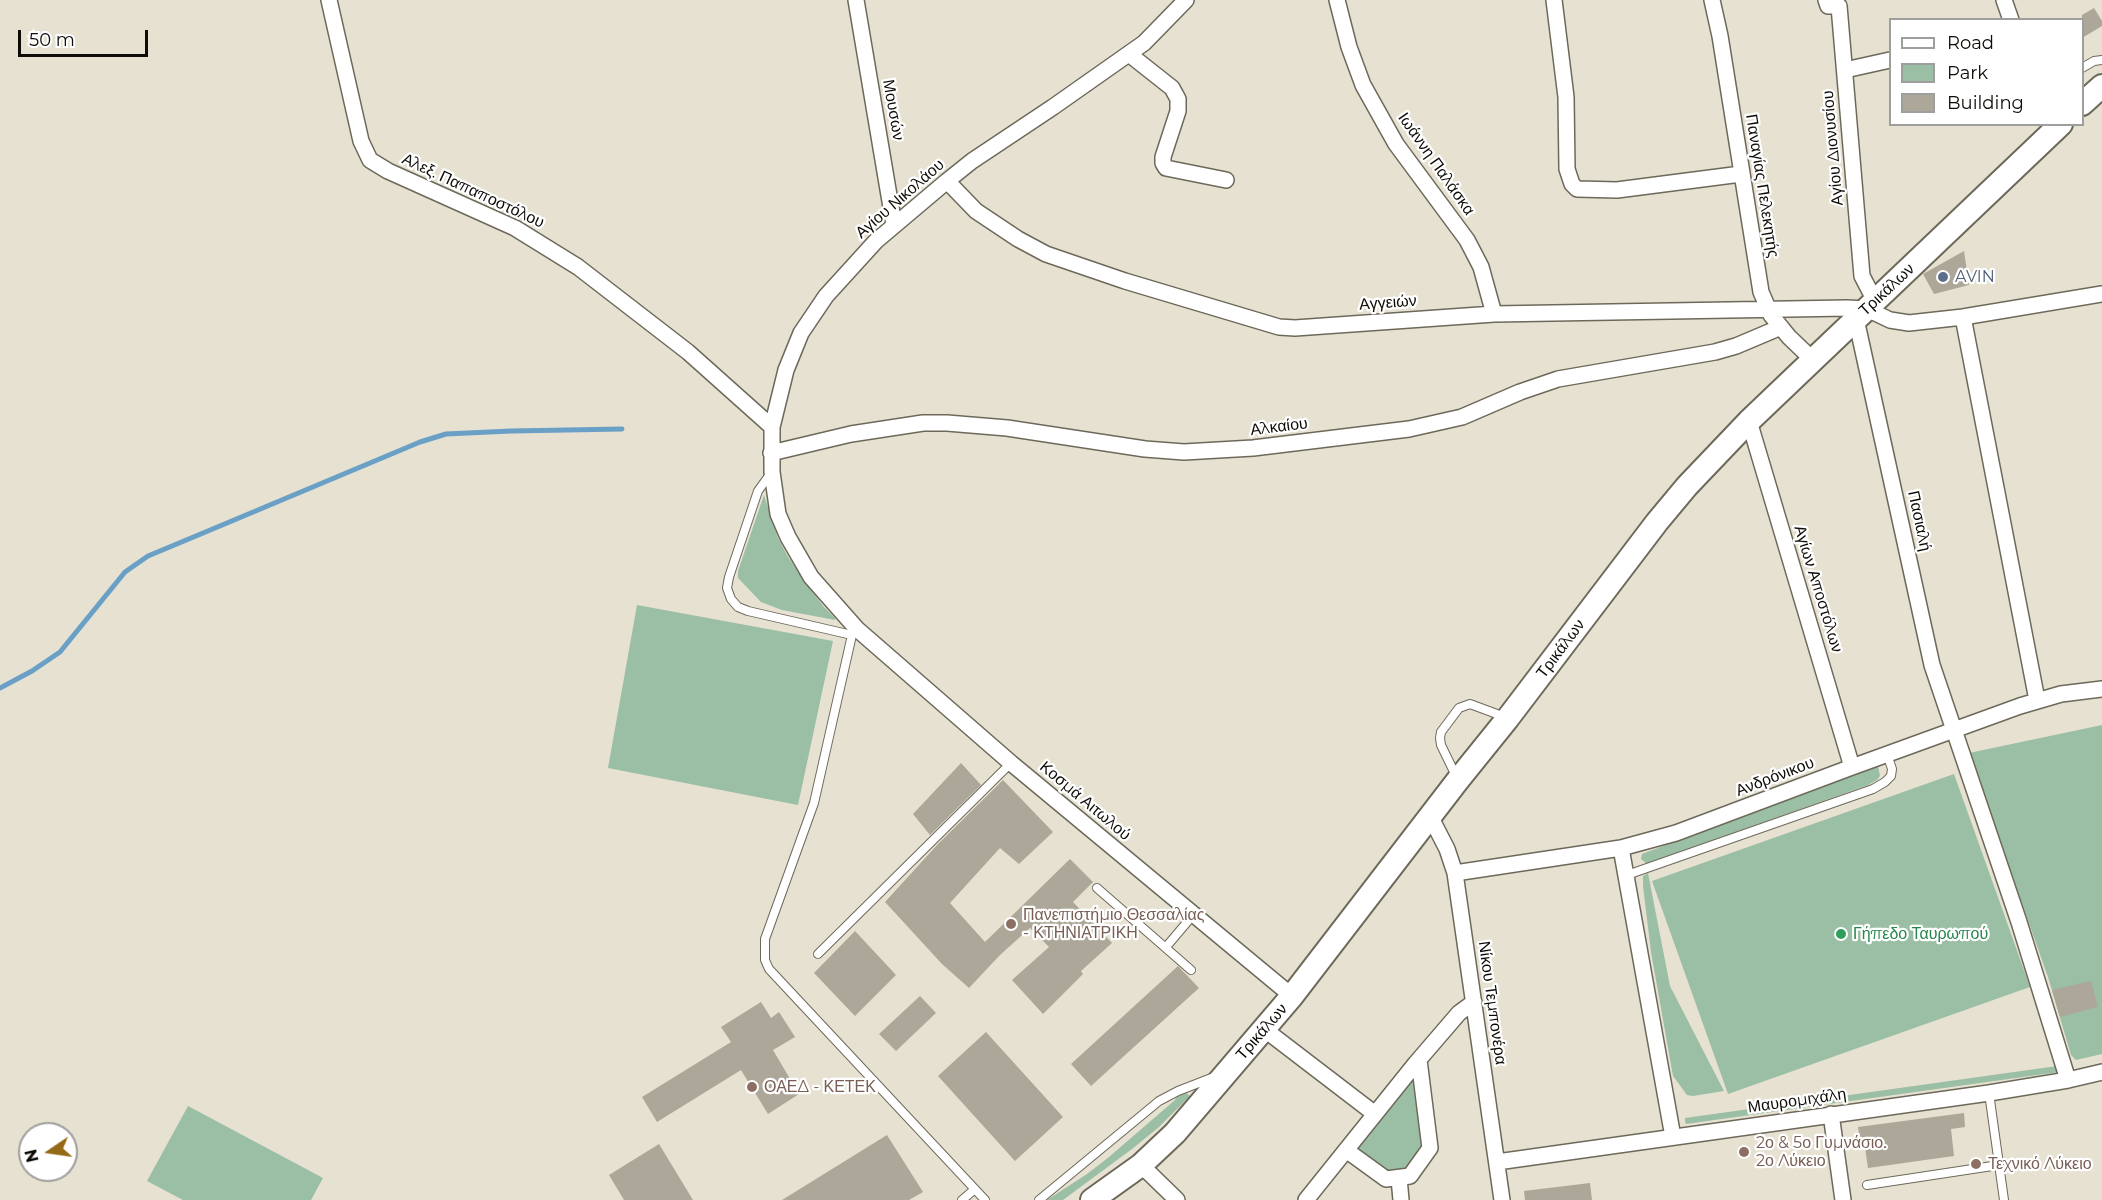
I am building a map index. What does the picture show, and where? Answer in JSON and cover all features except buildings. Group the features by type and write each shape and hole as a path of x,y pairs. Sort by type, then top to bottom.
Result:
{"main road":[{"path":"2084,102 2102,86"},
{"name":"Τρικάλων","path":"1092,1200 1141,1165 1175,1133 1292,996 1687,486 1812,360 2052,128"}],"street":[{"name":"Αλεξ. Παπαποστόλου","path":"329,0 361,141 370,160 388,171 515,228 578,267 688,352 772,427"},
{"name":"Μουσών","path":"856,0 894,225"},
{"name":"Αγίου Νικολάου","path":"854,632 811,577 788,537 778,514 772,472 772,427 786,370 801,333 826,296 876,241 894,225 972,161 1129,54 1154,34 1186,0"},
{"name":"Ιωάννη Παλάσκα","path":"1337,0 1349,47 1363,85 1396,144 1467,240 1481,267 1494,314"},
{"path":"1554,0 1566,97 1567,169 1572,184 1577,189 1617,190 1741,174"},
{"name":"Παναγίας Πελεκητής","path":"1712,0 1720,36 1757,273 1768,309 1780,327 1812,360"},
{"name":"Αγίου Διονυσίου","path":"1826,0 1828,6 1839,6 1866,309"},
{"path":"2004,0 2010,18"},
{"path":"1129,54 1172,88 1178,99 1174,123 1162,157 1166,168 1226,180"},
{"path":"1845,70 1889,60"},
{"name":"Αγγειών","path":"947,181 976,211 1018,239 1046,254 1269,325 1295,328 1494,314 1866,309"},
{"path":"1866,309 1884,318 1902,323 1963,317 2102,294"},
{"name":"Πασιαλή","path":"1866,309 1932,665 2019,922 2068,1080"},
{"path":"1963,317 2037,700"},
{"name":"Αλκαίου","path":"771,453 851,434 924,423 1007,428 1145,449 1196,452 1253,448 1409,429 1462,417 1520,392 1558,379 1715,352 1736,346 1780,327"},
{"name":"Αγίων Αποστόλων","path":"1749,422 1852,767"},
{"name":"Κοσμά Αιτωλού","path":"854,632 1292,996"},
{"name":"Ανδρόνικου","path":"1455,873 1622,848 1685,830 2037,700 2076,691 2102,689"},
{"name":"Νίκου Τεμπονέρα","path":"1430,816 1447,849 1455,873 1502,1200"},
{"path":"1622,848 1673,1137"},
{"path":"1306,1200 1456,1016 1474,1002"},
{"path":"1264,1029 1375,1114"},
{"path":"1346,1150 1386,1179 1410,1176 1430,1149 1419,1060"},
{"name":"Μαυρομιχάλη","path":"1497,1162 1989,1093 2102,1072"},
{"path":"1831,1114 1843,1200"},
{"path":"1141,1165 1177,1200"},
{"path":"1398,1178 1401,1200"}],"lane":[{"path":"2084,67 2094,60 2102,60"},
{"path":"772,472 758,491 729,577 727,588 731,598 738,607 748,611 854,632 814,803 765,939 765,960 769,969 985,1200"},
{"path":"1458,780 1441,745 1440,738 1441,732 1459,708 1470,704 1508,718"},
{"path":"1627,875 1873,789 1891,776 1892,769 1887,754"},
{"path":"818,954 1011,763"},
{"path":"1097,888 1191,970"},
{"path":"1166,946 1194,914"},
{"path":"1039,1200 1159,1101 1178,1091 1227,1073"},
{"path":"1989,1093 2004,1200"},
{"path":"1867,1185 2000,1165"},
{"path":"962,1200 975,1189"}],"green space":[{"path":"764,495 778,538 788,557 835,620 782,610 761,602 738,578 738,571"},
{"path":"637,605 833,641 798,805 608,768"},
{"path":"2102,725 2102,1054 2076,1060 2071,1055 2048,977 1969,753"},
{"path":"1874,765 1878,766 1880,776 1868,785 1647,864 1641,859 1642,854"},
{"name":"Γήπεδο Ταυρωπού","path":"1954,774 2030,987 1728,1094 1652,881"},
{"path":"1648,873 1670,986 1724,1091 1687,1095 1673,1076 1651,952 1643,886 1643,876"},
{"path":"1417,1063 1428,1148 1408,1173 1387,1176 1349,1147"},
{"path":"2057,1066 2059,1072 1686,1124 1685,1121 1685,1118"},
{"path":"1184,1091 1190,1096 1159,1127 1132,1149 1063,1200 1047,1200 1109,1157 1175,1100 1178,1093"},
{"path":"188,1106 323,1178 311,1200 183,1200 147,1181"}],"waterway":[{"path":"0,688 32,671 60,652 125,572 148,556 420,442 446,434 622,429"}],"place":[{"name":"AVIN","path":"1943,277"},
{"name":"Πανεπιστήμιο Θεσσαλίας - ΚΤΗΝΙΑΤΡΙΚΗ","path":"1011,924"},
{"name":"Γήπεδο Ταυρωπού","path":"1841,934"},
{"name":"ΟΑΕΔ - ΚΕΤΕΚ","path":"752,1087"},
{"name":"2ο & 5ο Γυμνάσιο. 2ο Λύκειο","path":"1744,1152"},
{"name":"Τεχνικό Λύκειο","path":"1976,1164"}]}
